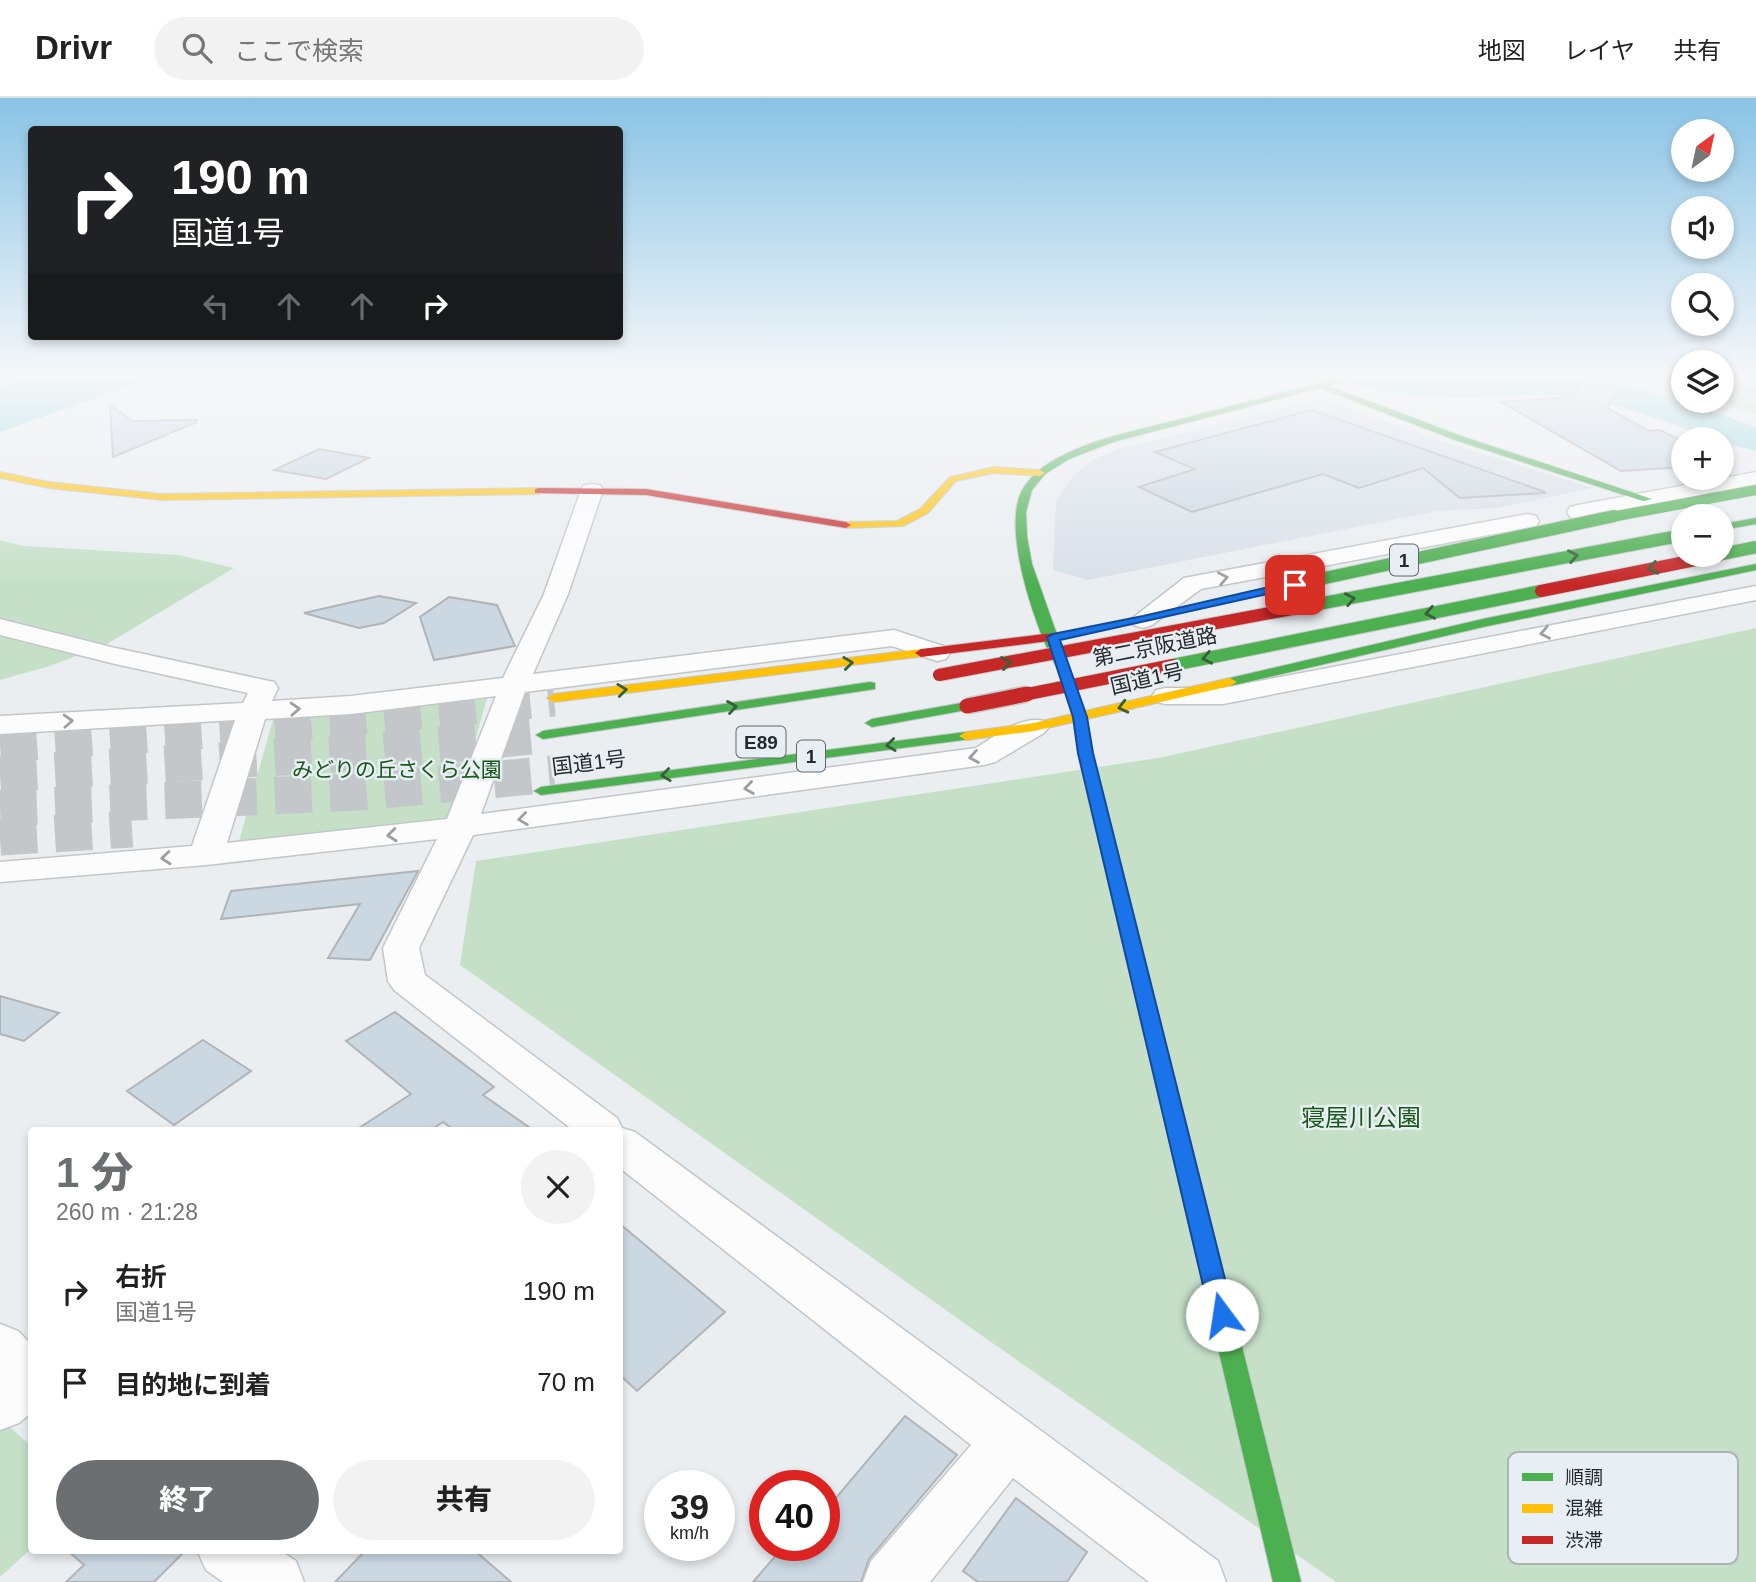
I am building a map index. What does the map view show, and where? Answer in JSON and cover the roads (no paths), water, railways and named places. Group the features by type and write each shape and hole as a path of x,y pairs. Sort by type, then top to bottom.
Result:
{"main road":[{"path":"1091,446 1071,454 1040,473 1031,485 1019,513 1022,554 1080,717 1088,767 1287,1582"},
{"path":"1484,446 1647,499"},
{"path":"0,475 48,485 162,497 592,490 646,492 716,502 808,522 862,527 900,524 924,511 953,479 994,470 1040,473"},
{"name":"1","path":"1289,586 1623,513 1756,490"},
{"path":"1734,525 1756,521"},
{"name":"第二京阪道路","path":"934,668 1671,537"},
{"name":"第二京阪道路","path":"1734,552 1756,547"},
{"name":"第二京阪道路","path":"860,725 1671,565"},
{"name":"国道1号","path":"541,791 1034,727 1483,623 1756,567"},
{"path":"554,698 934,668 1053,637 1183,611"},
{"name":"E89","path":"543,735 886,684"},
{"path":"554,774 607,766"}],"street":[{"path":"1143,620 1193,583 1756,478"},
{"path":"592,490 556,594 513,687 460,827 401,948 407,981 598,1127"},
{"path":"1166,696 1223,695 1756,593"},
{"path":"0,627 111,655 264,688 253,711 206,855"},
{"path":"0,725 351,705 894,638 934,668"},
{"path":"0,872 206,855 460,827 984,756 1034,727"},
{"path":"623,1146 1009,1442 1197,1582"},
{"path":"0,1347 28,1376"},
{"path":"0,1406 28,1382"},
{"path":"892,1582 1009,1442"},
{"path":"232,1554 275,1582"}],"tunnel":[{"path":"0,744 225,729 554,698"},
{"path":"0,774 377,751 543,735"},
{"path":"0,808 360,792 554,774"},
{"path":"0,837 132,829"}],"park label":[{"name":"みどりの丘さくら公園","path":"397,770"},
{"name":"寝屋川公園","path":"1361,1118"}]}
